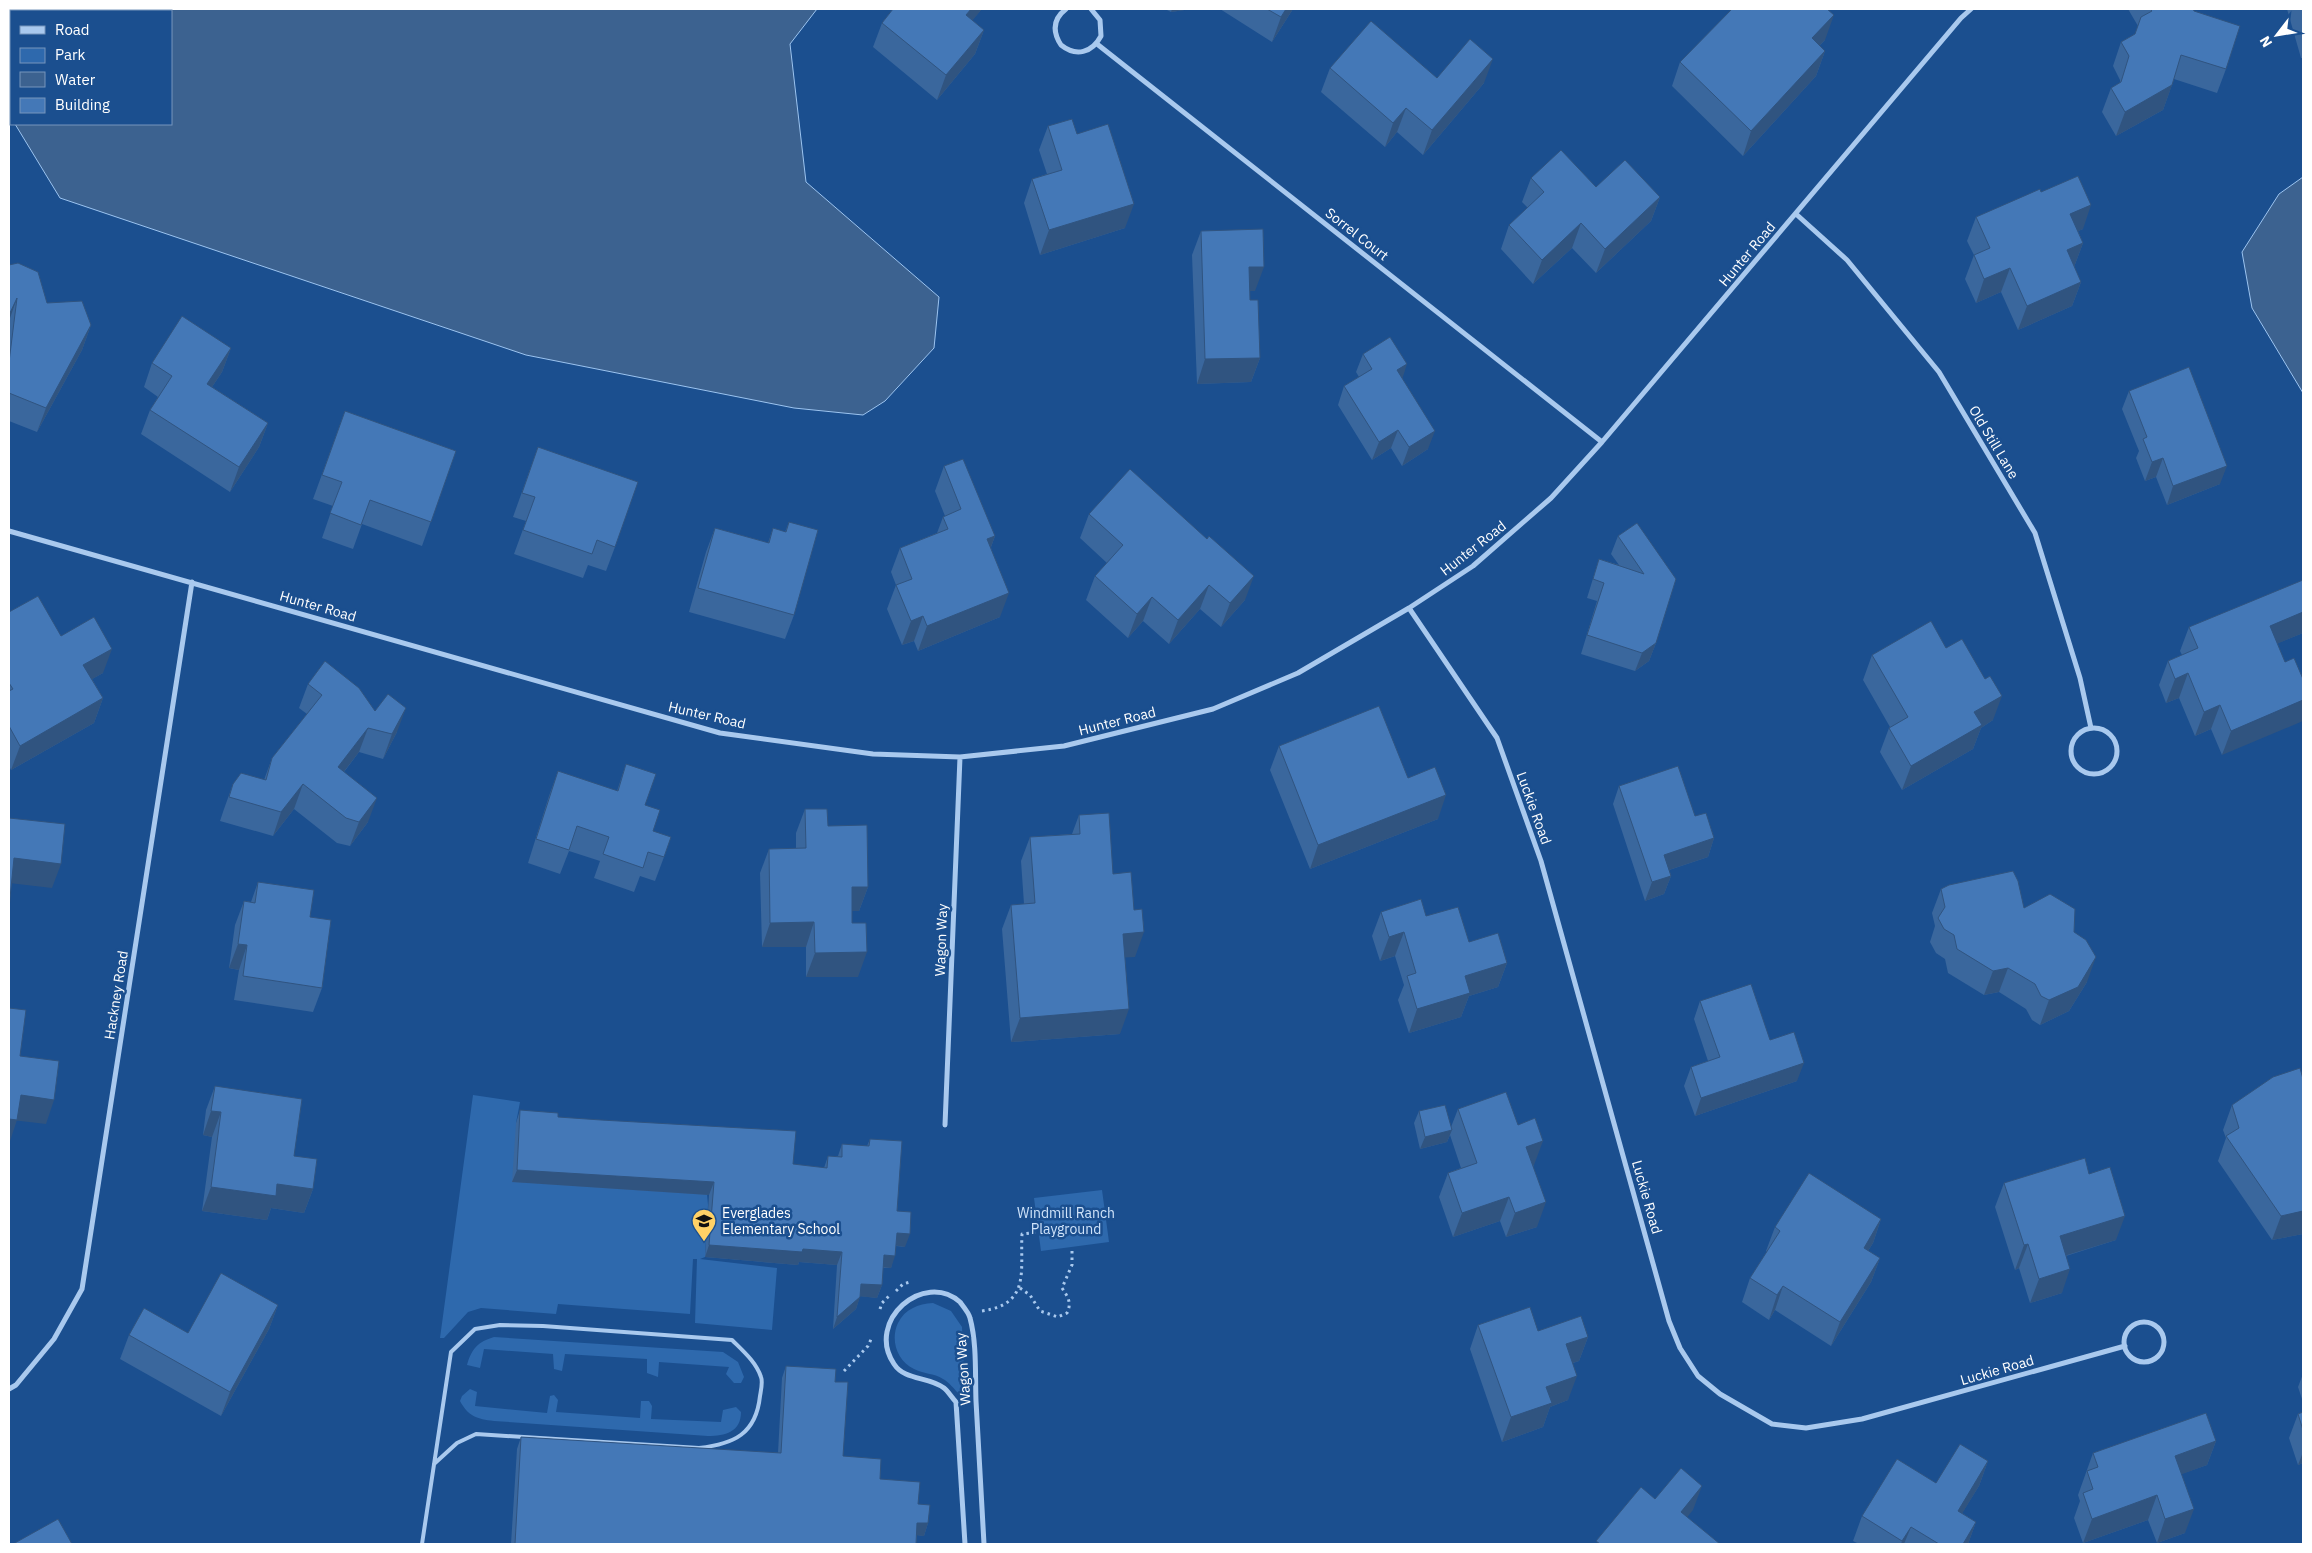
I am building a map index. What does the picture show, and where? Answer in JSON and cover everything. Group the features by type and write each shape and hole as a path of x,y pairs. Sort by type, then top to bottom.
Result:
{"street":[{"path":"1066,9 1056,22 1055,30 1061,45 1067,50 1083,52 1097,44 1102,28 1100,20 1091,9"},
{"name":"Hunter Road","path":"9,531 720,733 873,754 960,756 1064,746 1214,709 1298,673 1409,608 1480,560 1551,498 1602,442 1961,18 1971,9"},
{"name":"Sorrel Court","path":"1097,44 1602,442"},
{"name":"Old Still Lane","path":"1796,214 1847,260 1939,372 2035,532 2080,678 2091,728"},
{"name":"Hackney Road","path":"9,1389 16,1384 54,1339 82,1288 192,582"},
{"name":"Luckie Road","path":"1409,608 1497,738 1541,861 1669,1321 1680,1348 1698,1376 1728,1399 1772,1424 1806,1428 1862,1418 2125,1346"},
{"path":"2091,728 2100,728 2108,733 2117,748 2116,757 2112,765 2105,771 2097,774 2088,773 2080,769 2074,762 2071,753 2076,736 2091,728"},
{"name":"Wagon Way","path":"945,1124 960,756"},
{"name":"Wagon Way","path":"964,1544 956,1402 944,1388 904,1374 894,1364 887,1349 886,1334 890,1318 899,1307 913,1297 931,1293 944,1294 959,1302 970,1316 974,1351 984,1544"},
{"path":"2141,1322 2156,1326 2164,1339 2161,1354 2148,1362 2133,1359 2125,1346 2128,1331 2141,1322"}],"lane":[{"path":"422,1544 446,1377 451,1352 475,1329 500,1325 732,1340 752,1360 762,1378 758,1412 745,1433 724,1445 699,1448 476,1434 457,1442 434,1464"}],"path":[{"path":"982,1311 1004,1305 1014,1298 1020,1288 1023,1263 1022,1234 1038,1232"},
{"path":"1020,1288 1030,1295 1040,1311 1058,1317 1067,1313 1070,1306 1062,1288 1072,1265 1072,1247"},
{"path":"880,1311 882,1303 903,1284 917,1280"},
{"path":"977,1306 982,1311 982,1321"},
{"path":"844,1371 868,1346 874,1334"}],"green space":[{"path":"473,1095 520,1102 516,1123 707,1194 705,1257 700,1259 777,1268 772,1330 695,1323 697,1259 693,1259 690,1314 558,1304 556,1314 481,1308 468,1312 444,1338 440,1338"},
{"name":"Windmill Ranch Playground","path":"1102,1190 1109,1242 1041,1251 1034,1198"},
{"path":"933,1303 951,1311 962,1327 965,1391 960,1395 943,1379 917,1371 903,1361 895,1343 898,1323 904,1314 912,1308"},
{"path":"494,1337 723,1352 738,1362 744,1377 741,1383 734,1383 726,1374 729,1367 659,1362 658,1377 647,1373 647,1359 565,1354 562,1371 554,1369 553,1354 484,1349 480,1368 467,1365 476,1346"},
{"path":"470,1389 477,1392 475,1406 547,1413 550,1396 554,1395 558,1400 556,1412 640,1418 641,1401 649,1401 652,1406 651,1419 721,1422 723,1410 736,1407 741,1412 740,1419 735,1428 726,1434 714,1436 494,1421 474,1416 463,1406 460,1401 462,1396"}],"water":[{"path":"9,9 817,9 790,44 806,182 939,297 934,348 885,401 863,415 794,408 526,355 60,198 16,125 172,125 172,10 10,10 10,115"},
{"path":"2303,177 2303,393 2252,308 2242,252 2279,194"}],"building":[{"path":"893,9 971,9 966,15 984,30 946,75 882,23"},
{"path":"1267,9 1286,9 1281,17"},
{"path":"1732,9 1827,9 1834,15 1812,38 1825,51 1751,131 1680,62"},
{"path":"2150,9 2193,9 2194,11 2240,26 2226,69 2181,55 2172,85 2125,112 2111,88 2121,82 2129,56 2121,42 2135,34 2141,17 2152,11"},
{"path":"1371,21 1437,78 1470,39 1493,59 1432,130 1406,108 1393,123 1330,68"},
{"path":"1072,119 1077,134 1108,124 1134,204 1049,230 1032,179 1062,170 1048,126"},
{"path":"1561,150 1596,187 1625,160 1660,197 1605,249 1581,223 1542,260 1509,225 1544,192 1531,178"},
{"path":"2078,176 2091,205 2070,214 2083,243 2067,250 2081,282 2027,306 2010,268 1984,279 1974,255 1990,248 1976,217 2040,189 2041,192"},
{"path":"1263,229 1264,267 1249,267 1250,300 1258,300 1260,358 1205,359 1201,231"},
{"path":"18,263 38,272 47,303 82,301 91,325 46,408 9,393 9,362 17,298 9,315 9,265"},
{"path":"182,316 231,348 207,384 268,423 239,467 150,410 172,376 152,363"},
{"path":"1390,337 1407,364 1397,370 1435,431 1409,447 1398,430 1379,442 1344,386 1372,369 1363,354"},
{"path":"2189,367 2227,466 2173,486 2163,458 2152,462 2143,439 2147,437 2129,391"},
{"path":"345,411 456,451 431,522 370,500 361,525 330,513 342,482 322,475"},
{"path":"538,447 638,482 615,547 597,540 592,554 523,530 535,497 522,493"},
{"path":"963,459 995,536 987,539 1009,593 927,626 923,616 911,621 896,585 912,579 900,548 948,529 943,517 961,509 944,466"},
{"path":"1130,469 1207,539 1209,536 1254,576 1230,603 1209,585 1178,620 1152,597 1137,614 1095,576 1123,545 1089,514"},
{"path":"789,522 818,530 794,615 698,588 715,528 769,543 773,528 786,532"},
{"path":"1637,523 1676,579 1656,643 1642,653 1587,635 1604,583 1593,579 1599,559 1644,574 1618,536"},
{"path":"2303,580 2303,612 2270,626 2285,662 2294,658 2303,679 2303,700 2231,731 2220,705 2204,712 2188,673 2175,679 2168,661 2198,648 2189,627"},
{"path":"38,596 61,636 94,617 112,649 83,665 103,698 20,746 9,726 9,691 13,689 9,683 9,612"},
{"path":"1931,621 1946,648 1962,639 1985,679 1990,676 2002,696 1974,712 1982,725 1911,766 1889,728 1908,717 1872,655"},
{"path":"325,661 359,688 375,711 388,694 406,708 392,734 368,728 338,767 377,798 359,822 346,818 303,784 281,812 229,797 233,784 241,773 266,780 272,758 322,695 308,684"},
{"path":"1379,706 1408,778 1435,767 1446,795 1318,845 1279,746"},
{"path":"626,764 656,774 645,805 660,810 653,831 671,837 664,857 648,852 643,868 603,854 609,837 577,826 569,850 536,839 558,771 618,791"},
{"path":"1678,766 1695,816 1706,813 1714,838 1664,855 1671,876 1652,882 1619,786"},
{"path":"805,809 827,809 828,826 867,825 868,887 852,887 852,923 866,923 867,952 815,953 814,922 770,923 769,849 806,848"},
{"path":"1109,813 1113,874 1131,872 1134,910 1142,909 1144,932 1123,934 1129,1009 1020,1018 1011,905 1035,903 1030,837 1080,834 1079,815"},
{"path":"9,818 65,824 61,864 14,858 9,908"},
{"path":"2013,871 2018,881 2024,908 2050,894 2075,909 2074,932 2086,940 2096,957 2078,987 2049,1000 2041,996 2035,984 2008,968 1993,971 1957,949 1954,935 1944,929 1938,918 1945,907 1941,889 1949,885"},
{"path":"258,882 314,890 310,917 331,920 322,988 243,976 247,945 238,944 244,901 255,903"},
{"path":"1421,899 1426,916 1458,907 1469,942 1498,933 1507,963 1465,976 1470,993 1417,1009 1407,976 1416,973 1404,932 1389,937 1381,912"},
{"path":"1751,984 1770,1040 1794,1032 1804,1063 1701,1098 1691,1067 1720,1057 1700,1001"},
{"path":"9,1008 26,1010 20,1056 59,1061 54,1100 21,1095 17,1120 9,1119"},
{"path":"2300,1068 2303,1079 2303,1211 2281,1216 2226,1136 2239,1128 2232,1105 2273,1077"},
{"path":"215,1086 302,1099 294,1156 317,1159 313,1189 277,1184 276,1196 211,1187 221,1112 211,1111"},
{"path":"1506,1092 1518,1125 1535,1118 1543,1141 1526,1147 1546,1202 1515,1213 1509,1197 1462,1213 1448,1173 1477,1163 1458,1109"},
{"path":"1445,1105 1452,1130 1425,1137 1419,1111"},
{"path":"520,1110 558,1113 558,1117 796,1131 793,1164 827,1168 828,1156 842,1157 842,1144 869,1146 870,1139 902,1141 897,1211 911,1212 910,1234 897,1233 895,1256 884,1255 882,1285 861,1284 860,1297 837,1317 842,1252 803,1249 802,1252 709,1245 714,1182 517,1170"},
{"path":"2085,1158 2089,1174 2110,1167 2125,1216 2060,1236 2070,1269 2039,1279 2028,1244 2024,1245 2004,1183"},
{"path":"1809,1173 1881,1219 1864,1248 1880,1258 1840,1322 1783,1286 1777,1295 1750,1278 1780,1231 1775,1227"},
{"path":"221,1273 278,1305 230,1392 129,1335 144,1308 188,1333"},
{"path":"1530,1307 1538,1331 1581,1316 1588,1337 1566,1344 1577,1376 1546,1387 1552,1403 1511,1417 1478,1325"},
{"path":"786,1366 836,1369 835,1382 848,1382 843,1456 881,1459 880,1479 920,1482 918,1504 930,1505 928,1523 917,1523 916,1544 515,1544 521,1437 781,1453"},
{"path":"2303,1412 2303,1430 2298,1414"},
{"path":"2206,1413 2216,1441 2175,1456 2194,1509 2165,1519 2157,1495 2092,1519 2083,1493 2093,1489 2087,1471 2098,1467 2093,1453"},
{"path":"1960,1444 1988,1461 1958,1511 1976,1522 1963,1544 1939,1544 1911,1527 1902,1541 1862,1516 1897,1459 1936,1483"},
{"path":"1681,1468 1702,1486 1681,1512 1720,1544 1600,1544 1596,1541 1641,1487 1655,1499"},
{"path":"58,1519 72,1544 13,1544"}],"place":[{"name":"Everglades Elementary School","path":"704,1242"}]}
